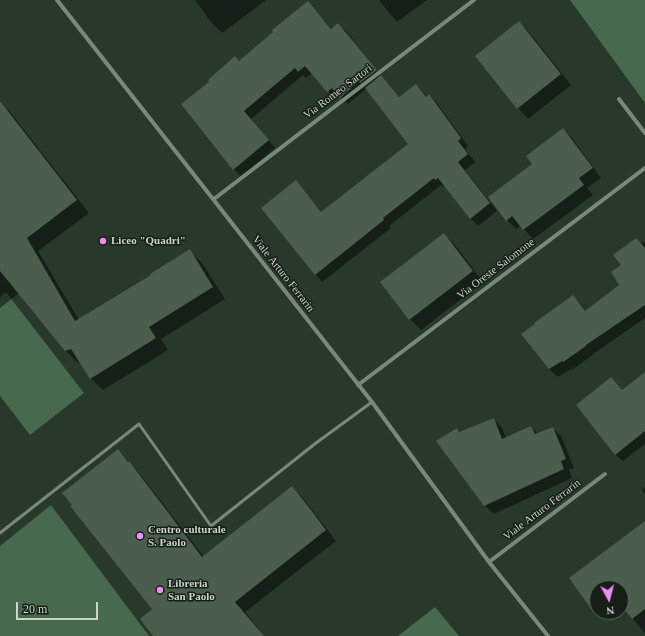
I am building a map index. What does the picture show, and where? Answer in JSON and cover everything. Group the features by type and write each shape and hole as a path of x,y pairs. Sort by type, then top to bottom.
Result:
{"street":[{"name":"Viale Arturo Ferrarin","path":"57,0 372,402 489,562 548,636"},
{"name":"Via Romeo Sartori","path":"214,199 474,0"},
{"path":"618,99 645,133"},
{"name":"Via Oreste Salomone","path":"358,385 645,168"},
{"name":"Viale Arturo Ferrarin","path":"489,562 605,474"}],"lane":[{"path":"0,533 139,424 211,526 316,443 372,402"}],"green space":[{"path":"570,0 645,0 645,103"},
{"path":"6,292 84,393 30,435 0,396 0,297"},
{"path":"51,505 149,636 0,636 0,546"},
{"path":"435,607 459,636 398,636"}],"building":[{"path":"308,1 331,29 338,23 377,70 360,83 359,81 340,98 332,88 327,92 305,66 298,72 295,68 244,111 269,140 233,170 181,104 209,82 208,80 235,56 239,61 273,32 272,30"},
{"path":"519,21 561,74 517,109 475,56"},
{"path":"381,75 399,97 416,84 426,97 429,94 461,138 458,141 468,154 458,162 490,203 470,219 438,178 435,180 434,178 383,218 384,220 315,275 261,208 296,180 321,212 408,144 365,88"},
{"path":"0,101 77,200 27,238 75,321 151,275 150,274 190,249 213,287 149,327 156,338 90,379 71,349 65,351 0,271"},
{"path":"563,128 593,168 579,178 584,185 523,230 512,216 506,221 488,197 532,164 526,156"},
{"path":"444,233 473,271 409,320 380,282"},
{"path":"636,238 645,248 645,305 563,362 562,361 549,369 521,334 573,295 585,311 619,285 611,272 621,265 613,255"},
{"path":"645,372 645,431 615,455 576,405 611,377 622,390"},
{"path":"494,418 502,439 531,426 535,434 553,427 566,459 561,461 564,469 484,506 436,441 457,428 459,432"},
{"path":"118,449 128,462 129,461 202,557 292,486 311,510 326,530 235,602 264,636 153,636 140,619 152,609 70,506 72,505 62,493"},
{"path":"645,521 645,609 632,619 629,615 629,580 589,580 589,606 569,578"}],"place":[{"name":"Liceo \"Quadri\"","path":"103,241"},
{"name":"Centro culturale S. Paolo","path":"140,536"},
{"name":"Libreria San Paolo","path":"160,590"}]}
